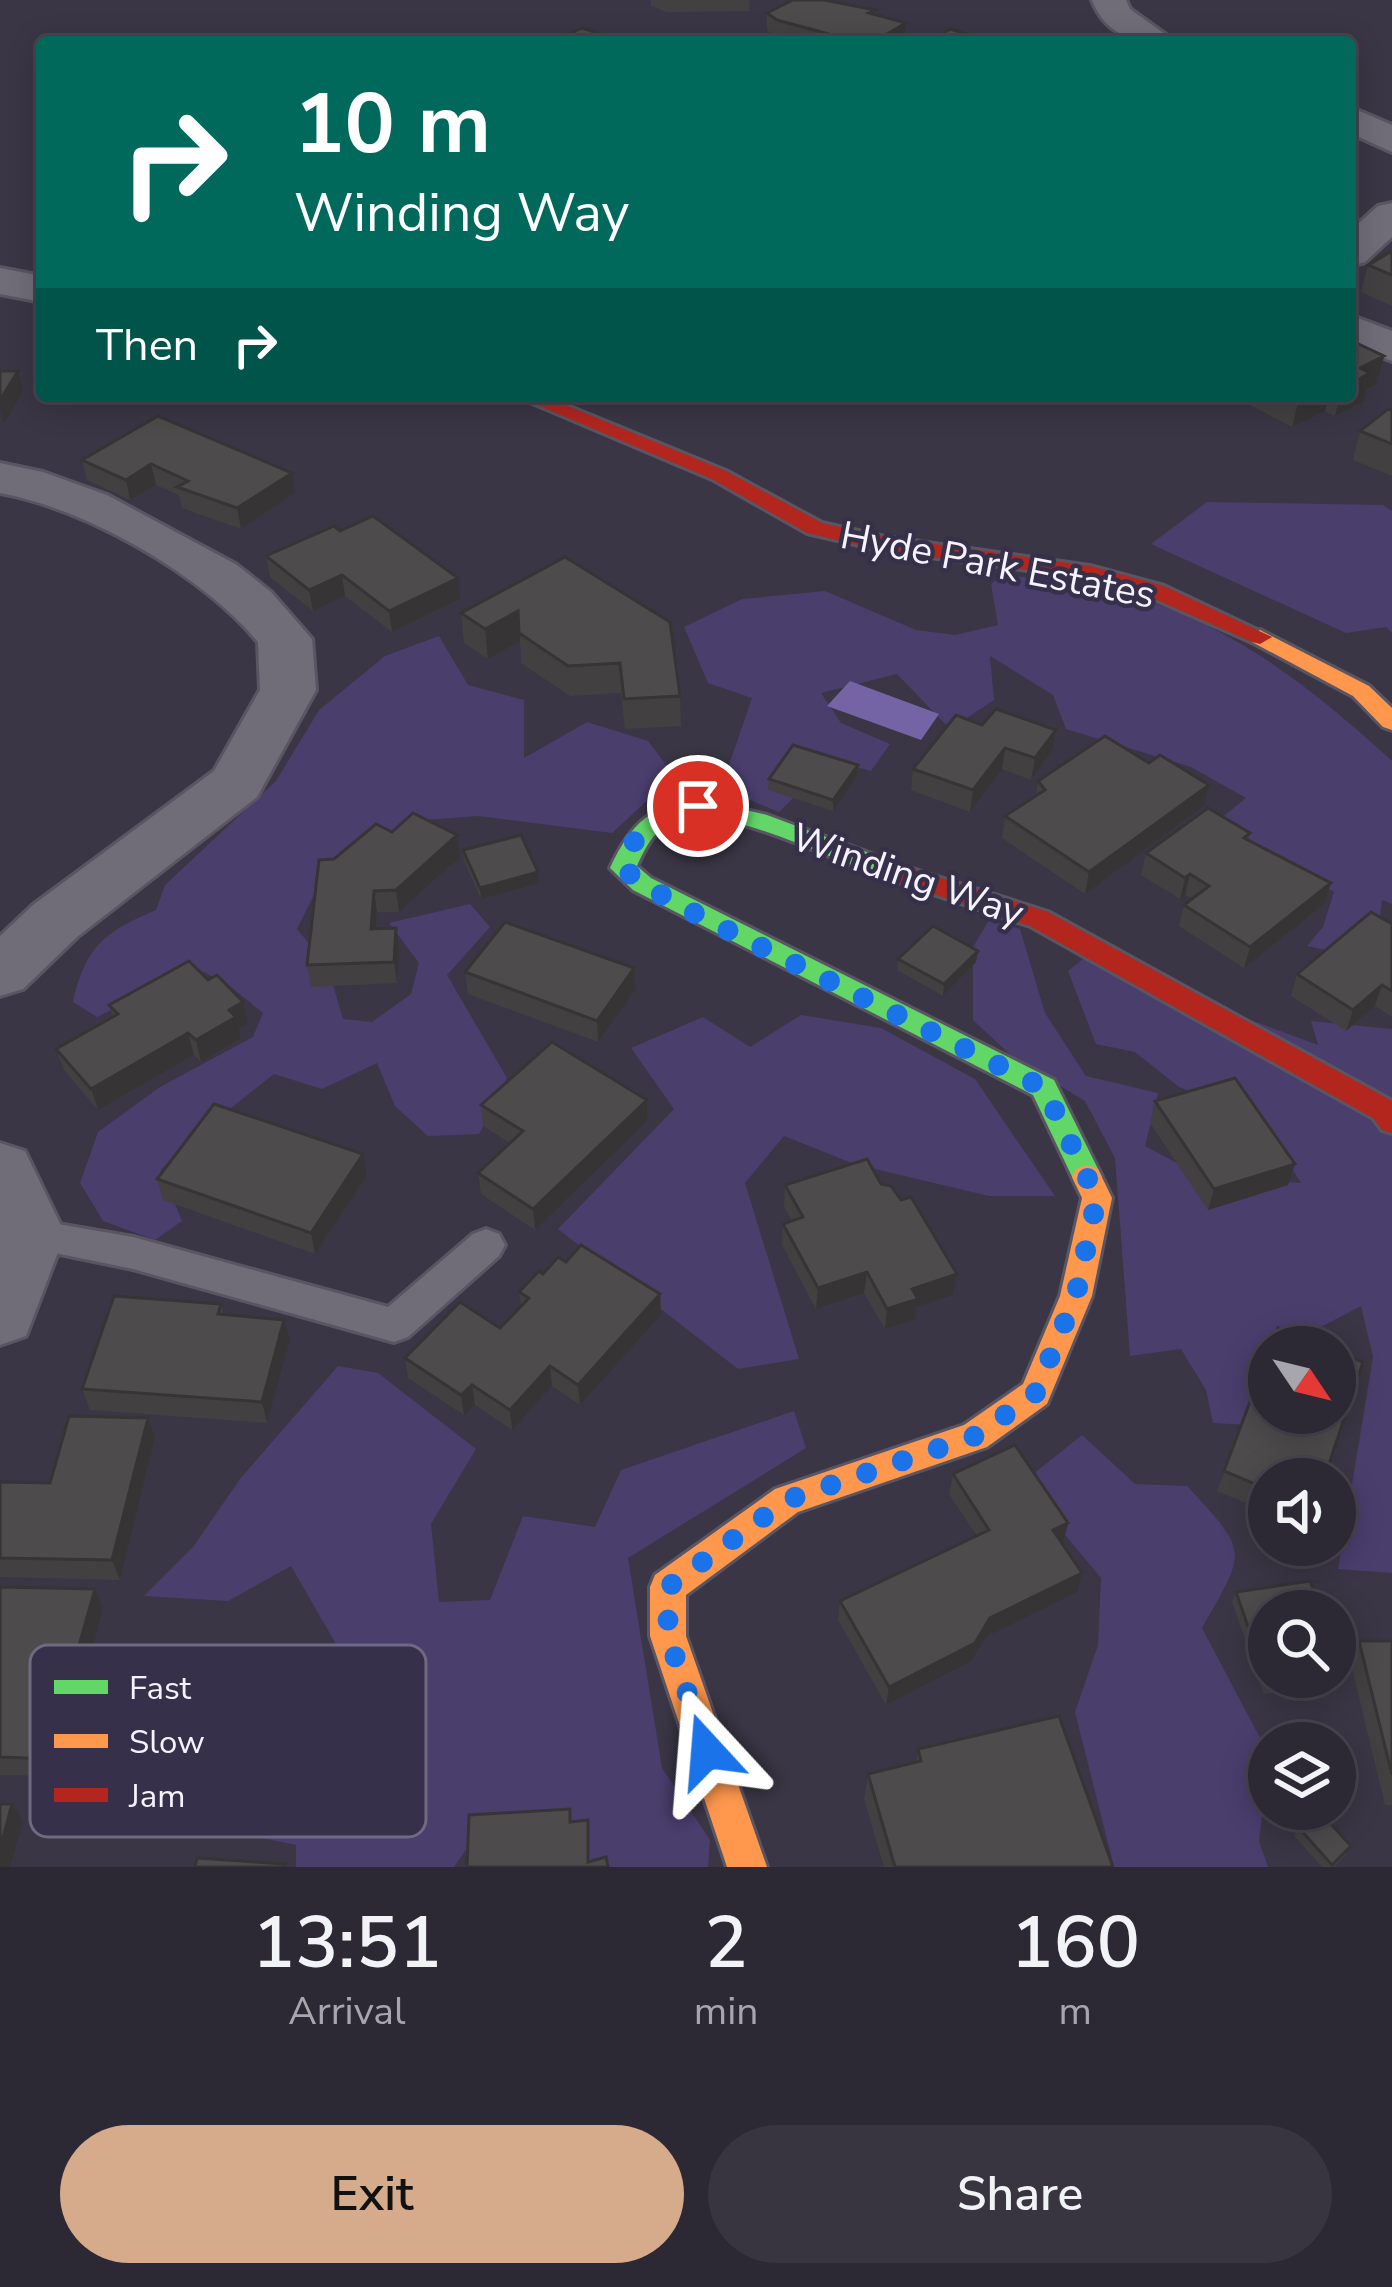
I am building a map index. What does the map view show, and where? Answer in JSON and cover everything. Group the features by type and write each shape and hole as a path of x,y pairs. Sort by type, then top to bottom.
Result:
{"street":[{"path":"1109,0 1114,15 1148,36"},
{"path":"1356,121 1392,140"},
{"path":"1356,248 1392,215"},
{"path":"0,281 36,288"},
{"path":"1356,331 1392,348"},
{"name":"Hyde Park Estates","path":"541,402 719,475 815,528 885,544 1082,572 1156,590 1297,654 1361,691 1392,722"},
{"path":"0,478 32,481 154,540 240,592 285,639 288,690 236,783 55,921 0,973"},
{"name":"Winding Way","path":"747,1867 668,1636 668,1587 787,1500 975,1436 1035,1394 1076,1295 1097,1198 1044,1088 642,884 623,868 631,842 646,824 670,811 698,806 734,814 1039,919 1383,1110 1392,1122"},
{"path":"0,1314 14,1203"}],"lane":[{"path":"14,1203 133,1253 394,1325 486,1245"}],"shaded area":[{"path":"1207,502 1383,505 1392,511 1392,633 1386,627 1346,633 1151,544"},
{"path":"1003,574 1130,596 1183,614 1278,668 1392,761 1392,904 1382,900 1375,960 1307,946 1323,927 1334,892 1215,823 1246,798 1191,767 1066,729 1053,695 990,656 994,700 950,729 897,674 821,693 841,723 890,744 871,771 831,760 779,812 721,788 752,698 708,683 684,627 742,599 825,591 916,630 955,635 998,625 991,584"},
{"path":"439,636 468,685 524,700 524,758 587,722 648,741 670,770 650,798 612,833 478,816 410,821 327,868 297,929 327,965 343,1019 372,1022 411,994 419,963 389,923 470,904 490,927 447,975 507,1078 479,1134 428,1136 395,1106 377,1063 322,1089 274,1074 195,1136 161,1170 182,1221 155,1240 103,1221 80,1183 98,1132 160,1087 253,1037 263,1013 226,983 185,963 153,989 97,1017 73,1002 84,967 111,934 156,910 165,885 276,781 319,710 385,656"},
{"path":"850,681 939,714 921,740 827,706"},
{"path":"989,920 1020,929 1045,1013 1086,1076 1158,1093 1145,1146 1201,1176 1301,1183 1261,1120 1179,1087 1135,1052 1096,1044 1068,971 1084,958 1318,1045 1311,1021 1392,1029 1392,1573 1338,1569 1356,1566 1356,1460 1373,1357 1361,1306 1323,1326 1248,1326 1248,1425 1213,1423 1206,1390 1181,1349 1130,1356 1115,1158 1085,1101 1014,1058 973,1020 973,947"},
{"path":"801,1015 881,1028 975,1079 1055,1196 989,1196 854,1164 784,1136 745,1183 799,1359 738,1369 558,1229 674,1109 631,1048 703,1017 750,1047"},
{"path":"338,1366 378,1373 476,1449 431,1524 439,1602 490,1600 523,1516 595,1527 621,1470 794,1411 806,1448 628,1558 662,1768 710,1840 708,1867 526,1867 486,1821 454,1867 296,1867 296,1845 258,1837 426,1837 426,1645 337,1645 291,1566 228,1601 144,1596 193,1547 240,1479"},
{"path":"1082,1435 1135,1484 1187,1486 1222,1525 1235,1552 1233,1566 1202,1628 1252,1722 1248,1830 1260,1830 1268,1867 1114,1867 1075,1712 1098,1645 1101,1578 1022,1483"}],"building":[{"path":"793,0 824,0 876,10 869,13 906,23 887,34 836,36 767,13"},
{"path":"582,28 608,36 565,36"},
{"path":"950,29 974,36 939,36"},
{"path":"1392,251 1392,275 1368,265"},
{"path":"1356,343 1384,356 1360,368 1370,373 1356,381"},
{"path":"0,371 18,371 0,400"},
{"path":"1392,410 1392,444 1360,431"},
{"path":"158,416 292,473 237,508 177,487 188,481 151,464 126,480 82,460"},
{"path":"373,516 458,578 389,611 342,575 309,590 266,556 334,526 340,531"},
{"path":"565,557 670,622 680,696 624,699 620,663 568,666 519,633 518,611 485,629 461,613"},
{"path":"996,709 1056,730 1035,758 1005,748 973,790 913,769 956,715 982,725"},
{"path":"1105,736 1149,763 1160,755 1209,785 1089,872 1005,816 1045,790 1038,781"},
{"path":"793,745 858,765 833,800 769,779"},
{"path":"1208,808 1250,833 1244,838 1331,883 1250,947 1184,905 1209,886 1190,874 1185,878 1146,853"},
{"path":"413,813 457,835 396,890 374,891 371,929 396,928 394,962 307,965 319,860 334,859 376,824 392,832"},
{"path":"521,835 538,872 480,888 463,850"},
{"path":"1371,912 1392,924 1392,991 1382,985 1353,1010 1297,974"},
{"path":"505,922 634,968 597,1021 465,972"},
{"path":"933,926 978,951 944,984 898,959"},
{"path":"189,961 208,980 217,975 243,1002 229,1010 236,1017 196,1040 188,1033 91,1089 56,1049 118,1014 109,1005"},
{"path":"552,1042 647,1100 533,1209 478,1173 523,1131 481,1105"},
{"path":"1235,1078 1295,1164 1214,1189 1155,1101"},
{"path":"214,1104 363,1154 311,1233 157,1179"},
{"path":"867,1159 881,1184 891,1186 901,1200 911,1197 957,1274 912,1289 918,1299 887,1309 867,1272 818,1288 783,1224 803,1217 785,1185"},
{"path":"581,1245 660,1294 578,1385 550,1366 510,1410 472,1385 461,1395 405,1358 460,1302 500,1328 529,1298 519,1292 539,1271 543,1274 558,1257 566,1262"},
{"path":"114,1296 221,1304 218,1314 284,1320 262,1402 82,1389"},
{"path":"1248,1407 1248,1434 1339,1434 1331,1458 1248,1458 1248,1481 1224,1471"},
{"path":"69,1416 148,1418 112,1560 0,1558 0,1482 50,1483"},
{"path":"1015,1445 1068,1523 1053,1530 1082,1573 990,1618 975,1643 889,1687 840,1601 989,1530 953,1474"},
{"path":"1310,1581 1314,1590 1249,1590"},
{"path":"0,1587 95,1589 79,1645 30,1645 30,1758 0,1757"},
{"path":"1248,1590 1248,1626 1236,1592"},
{"path":"1359,1641 1392,1641 1392,1775"},
{"path":"1059,1716 1113,1867 895,1867 868,1774 921,1761 918,1749"},
{"path":"0,1804 12,1804 0,1849"},
{"path":"570,1809 570,1822 588,1820 588,1862 606,1857 608,1867 467,1867 469,1815"},
{"path":"1301,1830 1336,1830 1351,1846 1332,1865"},
{"path":"197,1858 285,1864 195,1867"}],"traffic: fast":[{"path":"900,874 758,821 703,808 678,810 656,819 637,838 623,868 642,884 1044,1088 1087,1177"}],"traffic: slow":[{"path":"1260,637 1361,691 1392,722"},
{"path":"747,1867 668,1636 668,1587 787,1500 975,1436 1035,1394 1076,1296 1097,1198 1087,1177"}],"traffic: jam":[{"path":"541,402 719,475 815,528 885,544 1082,571 1156,591 1260,637"},
{"path":"900,874 1039,919 1383,1110 1392,1122"}],"route":[{"path":"698,806 670,811 646,824 631,842 623,868 705,919 1044,1088 1097,1198 1076,1295 1035,1394 975,1436 787,1500 668,1587 668,1636 707,1751"}]}
